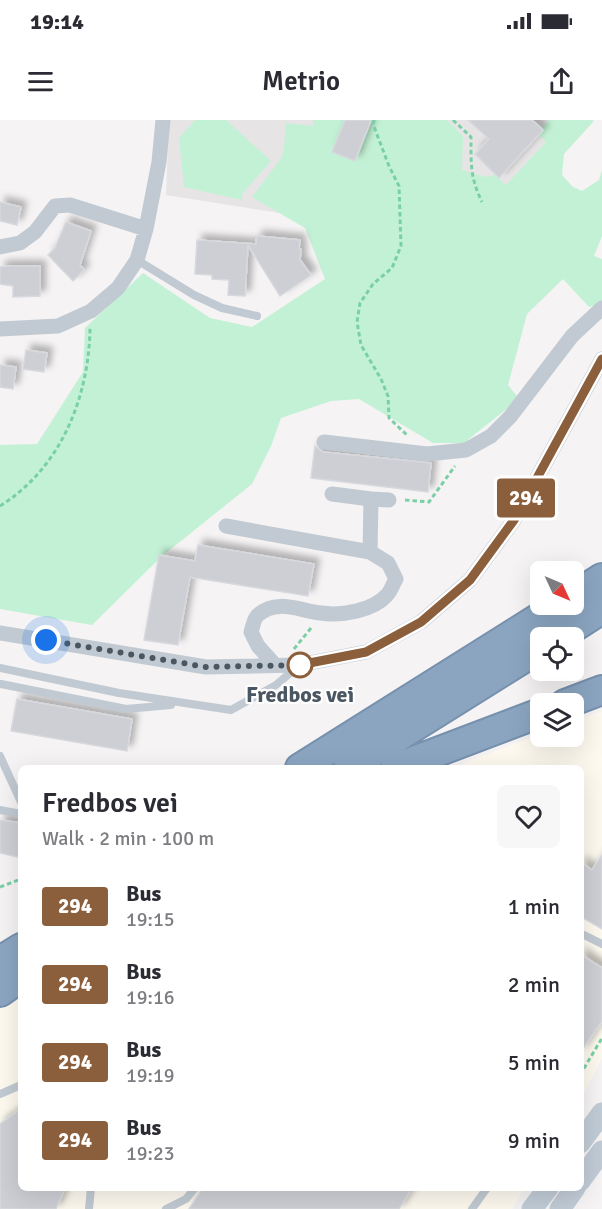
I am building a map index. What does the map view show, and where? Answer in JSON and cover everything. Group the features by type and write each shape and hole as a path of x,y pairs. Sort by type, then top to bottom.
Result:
{"highway":[{"path":"584,590 602,578"},
{"path":"574,627 602,609"},
{"path":"305,765 543,615"},
{"path":"353,765 530,654"},
{"path":"584,697 602,690"},
{"path":"403,765 530,717"},
{"path":"0,961 18,950"},
{"path":"0,992 18,979"}],"main road":[{"path":"584,1138 602,1113"},
{"path":"584,1175 602,1151"},
{"path":"532,1209 546,1191"},
{"path":"560,1209 573,1191"}],"street":[{"path":"0,329 58,326 91,311 118,288 137,260 146,229 159,162 163,120"},
{"path":"0,248 20,243 35,232 55,206 70,205 146,229"},
{"path":"324,442 427,453 466,450 491,436 510,417 572,336 602,308"},
{"path":"0,633 206,667 299,665 366,652 421,622 470,580 514,520 602,359"},
{"path":"332,494 389,500"},
{"path":"370,552 371,499"},
{"path":"226,526 370,552 388,563 396,579 387,596 370,607 348,613 322,614 290,606 271,607 257,616 251,632 258,646 279,665"}],"lane":[{"path":"137,260 194,295 222,308 257,316"},
{"path":"181,704 126,709 1,686 2,670 181,704 231,710 276,685 299,665"},
{"path":"0,756 18,795"},
{"path":"0,810 18,813"},
{"path":"584,935 602,944"},
{"path":"0,1094 18,1086"},
{"path":"89,1209 91,1191"},
{"path":"166,1209 186,1199 193,1191"},
{"path":"472,1209 485,1191"}],"path":[{"path":"374,120 373,124 381,148 399,186 401,246 392,268 373,284 360,303 357,322 362,345 388,396 389,418 427,453"},
{"path":"453,120 471,137 470,160 474,186 482,202"},
{"path":"0,506 19,494 55,454 75,413 90,357 91,311"},
{"path":"405,500 429,502 466,450"},
{"path":"279,665 322,614"},
{"path":"0,887 18,880"},
{"path":"584,1068 602,1038"}],"shaded area":[{"path":"169,120 567,120 507,197 292,215 166,195"},
{"path":"602,711 602,1059 584,1092 584,765 460,765 530,738 530,747 584,747 584,718"},
{"path":"18,993 18,1191 523,1191 512,1209 0,1209 0,1006"}],"green space":[{"path":"195,120 226,120 271,161 242,194 242,200 184,187 179,138"},
{"path":"313,120 447,120 463,136 462,170 485,177 495,175 506,185 546,142 537,133 549,120 594,121 564,154 562,175 573,187 582,191 599,180 602,170 602,236 594,256 602,259 602,303 589,307 563,279 527,314 508,385 517,396 509,407 464,443 433,443 359,399 331,401 281,418 271,446 252,484 161,557 92,625 0,609 0,445 37,444 83,372 85,328 143,273 210,318 252,327 325,279 305,228 252,197 280,160 284,149 286,123 314,126"}],"building":[{"path":"345,120 371,120 355,161 332,152"},
{"path":"468,120 532,120 543,130 499,178 475,154 489,139"},
{"path":"0,202 21,207 17,225 0,221"},
{"path":"66,222 91,231 80,265 84,270 73,281 48,255 55,248"},
{"path":"257,236 300,240 300,260 311,275 280,296 248,245 245,296 228,295 229,280 212,279 212,275 195,274 197,240 256,244"},
{"path":"40,266 40,296 13,297 13,286 0,284 0,267"},
{"path":"26,350 47,353 44,372 23,369"},
{"path":"0,365 16,367 13,389 0,387"},
{"path":"315,446 323,452 431,463 428,492 311,478"},
{"path":"198,545 314,564 308,596 190,577 178,645 144,640 159,555 195,561"},
{"path":"17,699 132,719 127,751 11,731"},
{"path":"0,820 18,823 18,857 0,853"},
{"path":"602,855 602,929 584,918 584,865 592,870"},
{"path":"584,957 602,968 602,1021 584,1047"},
{"path":"18,1111 18,1191 64,1191 56,1209 0,1209 0,1124"},
{"path":"201,1191 410,1191 399,1209 189,1209"}],"bus line":[{"name":"294","path":"299,665 366,652 421,622 470,580 514,520 602,359"}],"place":[{"name":"Fredbos vei","path":"300,665"}],"route":[{"path":"46,640 206,667 300,665"}]}
